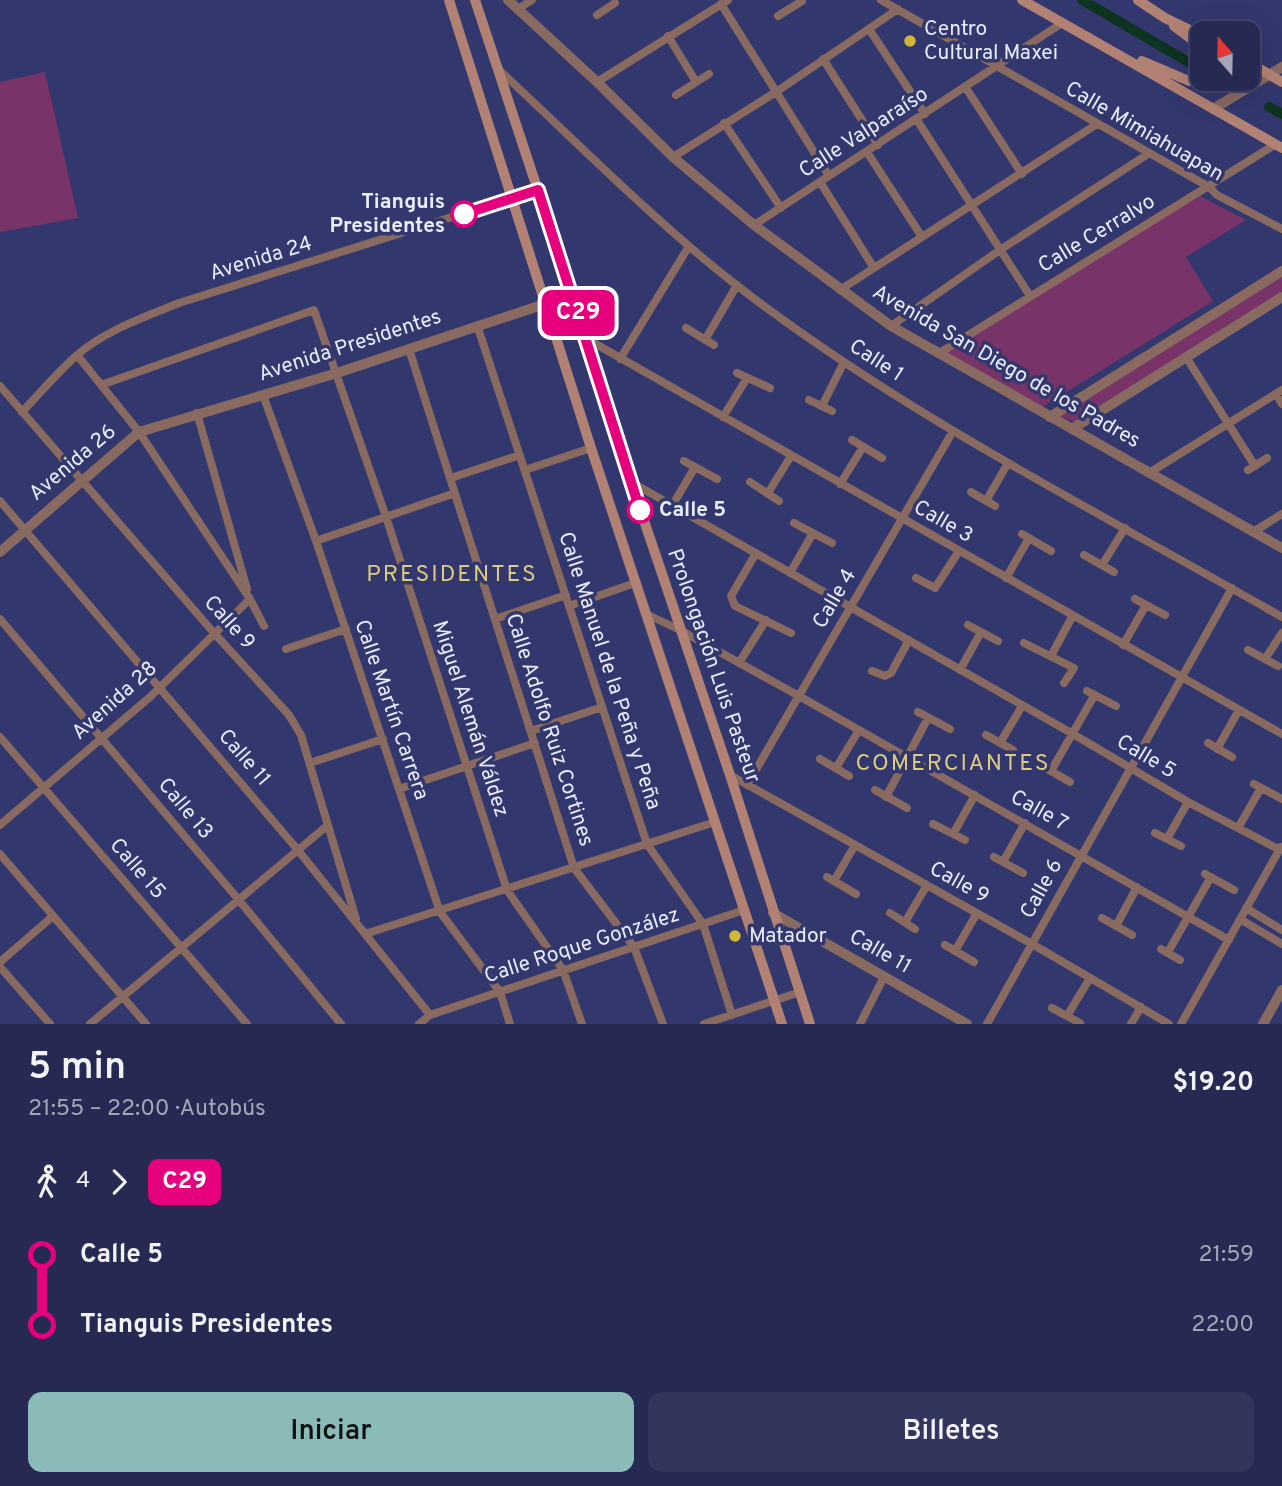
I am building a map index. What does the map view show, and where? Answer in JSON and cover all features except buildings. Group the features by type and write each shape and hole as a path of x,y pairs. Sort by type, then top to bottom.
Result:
{"main road":[{"path":"449,0 544,304 782,1024"},
{"name":"Prolongación Luis Pasteur","path":"475,0 810,1024"},
{"path":"1022,0 1279,146"},
{"path":"1138,0 1190,30"},
{"path":"1166,18 1190,39"},
{"path":"1114,51 1128,54 1190,81"},
{"path":"1260,69 1282,82"}],"street":[{"name":"Avenida San Diego de los Padres","path":"508,0 673,157 754,225 840,290 891,326 938,354 1282,548"},
{"path":"518,9 532,0"},
{"path":"600,0 606,9"},
{"path":"785,0 789,10"},
{"name":"Calle Mimiahuapan","path":"881,0 1209,187 1217,195 1282,229"},
{"path":"778,16 802,1"},
{"path":"597,82 724,2 829,176"},
{"path":"597,15 615,3"},
{"path":"673,157 776,92 898,9"},
{"name":"Calle Valparaíso","path":"754,225 1062,23"},
{"path":"869,29 925,114"},
{"path":"668,37 696,82"},
{"path":"823,59 877,145"},
{"path":"1213,109 1282,67"},
{"name":"Calle 1","path":"498,69 689,246 737,285 844,362 953,431 1282,617"},
{"path":"676,95 709,74"},
{"path":"966,88 1022,174"},
{"path":"917,120 1030,296"},
{"path":"724,123 781,208"},
{"path":"840,290 1097,124"},
{"name":"Calle Cerralvo","path":"938,354 1279,146"},
{"path":"867,152 922,237"},
{"path":"891,326 1000,250 1148,154"},
{"path":"820,182 874,268"},
{"name":"Avenida 24","path":"22,412 77,355 111,333 179,303 538,190"},
{"path":"620,359 689,246"},
{"path":"1050,417 1282,271"},
{"path":"705,340 737,285"},
{"name":"Avenida Presidentes","path":"139,432 337,373 572,295"},
{"path":"1072,429 1282,297"},
{"name":"Miguel Alemán Váldez","path":"101,385 314,310 386,517 507,890 564,970 582,1024"},
{"name":"Calle Manuel de la Peña y Peña","path":"477,326 647,844 703,924 732,1015"},
{"path":"686,328 714,345"},
{"name":"Calle 3","path":"587,339 1282,734"},
{"name":"Calle Adolfo Ruiz Cortines","path":"409,349 574,868 634,947 663,1024"},
{"path":"77,355 139,432 250,599 264,626"},
{"path":"1186,357 1228,423 1251,468 1267,458"},
{"path":"821,406 844,362"},
{"path":"737,373 770,388"},
{"path":"723,417 747,378"},
{"name":"Calle 9","path":"0,386 289,716 301,735 358,925"},
{"path":"1149,473 1279,392 1282,404"},
{"name":"Calle Martín Carrera","path":"263,395 316,541 440,912 500,992 510,1024"},
{"path":"809,400 832,411"},
{"path":"197,413 250,599"},
{"name":"Calle 4","path":"747,785 953,431"},
{"name":"Avenida 26","path":"0,552 139,432"},
{"path":"852,440 882,458"},
{"path":"840,484 863,447"},
{"path":"525,470 591,448"},
{"path":"450,478 520,455"},
{"path":"768,493 791,456"},
{"path":"684,461 717,479"},
{"path":"986,501 1008,463"},
{"path":"672,506 695,467"},
{"name":"Calle 5","path":"631,482 1188,802 1281,848"},
{"path":"750,482 779,501"},
{"path":"971,492 995,506"},
{"path":"316,541 455,493"},
{"name":"Calle 11","path":"0,501 297,849 430,1015"},
{"path":"1253,532 1282,514"},
{"path":"794,523 832,543"},
{"path":"1102,565 1125,528"},
{"path":"790,573 813,533"},
{"path":"1006,578 1026,536 1051,551"},
{"path":"915,578 935,588 959,551"},
{"path":"756,553 731,596 732,601 735,606 791,633"},
{"path":"1084,555 1114,572"},
{"path":"569,606 635,583"},
{"name":"Calle 6","path":"987,1024 1231,588"},
{"path":"495,620 566,595"},
{"name":"Avenida 28","path":"0,825 102,738 250,599"},
{"path":"1135,599 1166,615"},
{"path":"1123,645 1146,605"},
{"name":"Calle 7","path":"646,614 799,696 1228,940"},
{"path":"1051,656 1072,617"},
{"name":"Calle 13","path":"0,620 341,1024"},
{"path":"739,663 766,620"},
{"path":"968,625 998,641"},
{"path":"286,649 346,629"},
{"path":"960,670 981,632"},
{"path":"1265,659 1282,633"},
{"path":"872,671 885,676 891,674 909,640"},
{"path":"1024,643 1074,668 1064,683"},
{"path":"1248,650 1279,666"},
{"path":"1070,782 1047,769 1073,734 1091,694 1116,706"},
{"path":"1000,743 1022,706"},
{"path":"531,732 602,708"},
{"path":"1217,749 1239,710"},
{"path":"918,712 950,729"},
{"path":"886,797 928,718"},
{"path":"836,768 859,730"},
{"path":"986,735 1013,750"},
{"name":"Calle 15","path":"0,737 247,1024"},
{"path":"310,763 383,739"},
{"path":"399,789 535,743"},
{"path":"1208,743 1231,757"},
{"path":"820,759 849,776"},
{"name":"Calle 9","path":"730,775 1169,1024"},
{"path":"1238,828 1258,786 1282,799"},
{"path":"875,790 907,808"},
{"path":"953,834 975,795"},
{"path":"1167,839 1188,802"},
{"path":"365,934 715,822"},
{"path":"1023,873 998,859 1025,823"},
{"path":"933,824 965,840"},
{"path":"90,1024 328,825"},
{"path":"1155,833 1181,846"},
{"path":"855,845 831,879 856,894"},
{"path":"1181,1024 1281,848"},
{"path":"0,854 146,1024"},
{"path":"1180,960 1165,950 1189,916 1208,876 1234,890"},
{"path":"905,922 927,885"},
{"path":"1116,926 1137,887"},
{"path":"1246,908 1282,930"},
{"name":"Calle Roque González","path":"430,1015 744,910"},
{"name":"Calle 11","path":"774,913 967,1024"},
{"path":"890,913 915,929"},
{"path":"955,951 976,913"},
{"path":"50,1024 0,965 53,916"},
{"path":"1102,918 1132,935"},
{"path":"1240,919 1282,944"},
{"path":"945,945 974,962"},
{"path":"860,1024 884,977"},
{"path":"1067,1016 1090,978"},
{"path":"1263,1024 1282,990"},
{"path":"704,1024 800,992"},
{"path":"1131,1024 1141,1007"},
{"path":"1052,1008 1080,1023"},
{"path":"419,1024 430,1015"}],"shaded area":[{"path":"45,72 78,218 0,232 0,82"},
{"path":"1200,196 1246,220 1186,257 1213,301 1041,408 945,353"},
{"path":"1282,277 1282,292 1076,423 1060,416 1061,413"}],"waterway":[{"path":"1082,0 1190,63"},
{"path":"1269,107 1282,114"}],"bus line":[{"name":"C29","path":"464,214 538,190 640,510"}],"place":[{"name":"Centro Cultural Maxei","path":"910,41"},
{"name":"Tianguis Presidentes","path":"464,214"},
{"name":"Calle 5","path":"640,510"},
{"name":"Matador","path":"735,936"}],"district":[{"name":"PRESIDENTES","path":"452,575"},
{"name":"COMERCIANTES","path":"953,764"}]}
